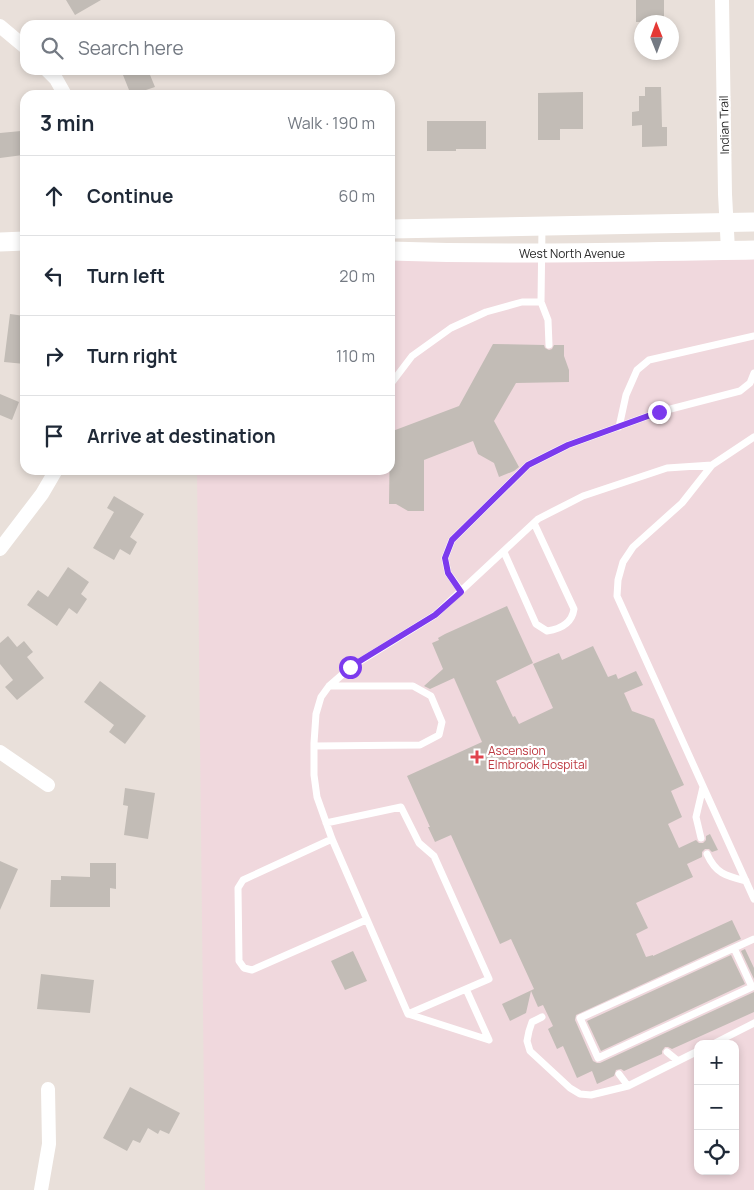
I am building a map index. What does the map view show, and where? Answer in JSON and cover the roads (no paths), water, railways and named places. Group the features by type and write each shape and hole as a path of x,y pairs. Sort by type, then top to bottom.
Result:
{"main road":[{"path":"395,229 754,222"},
{"path":"0,242 20,241"},
{"name":"West North Avenue","path":"395,251 543,253 745,250"}],"street":[{"name":"Indian Trail","path":"722,0 727,223 745,250"},
{"path":"0,26 20,43"},
{"path":"52,75 62,90"},
{"path":"0,548 42,494 53,475"},
{"path":"0,752 48,785"},
{"path":"41,1190 49,1144 48,1089"}],"lane":[{"path":"542,226 541,302 548,320 549,345"},
{"path":"395,378 412,356 451,328 486,312 522,302 541,302"},
{"path":"619,427 626,395 637,370 649,360 754,336"},
{"path":"461,592 448,573 445,558 452,540 528,465 568,445 659,412 740,391 750,383 754,373"},
{"path":"754,437 712,465 682,503 633,547 623,562 618,580 617,596 754,899"},
{"path":"466,989 490,1040 408,1014 332,840 317,797 314,775 314,746 316,714 321,697 329,686 350,667 435,615 538,519 583,496 667,468 712,465"},
{"path":"504,552 536,624 547,631 569,623 573,617 574,609 534,523"},
{"path":"314,746 420,745 439,735 442,722 431,696 413,686 329,686"},
{"path":"701,838 696,817 703,787"},
{"path":"326,823 401,807 420,843 434,856 489,979 408,1014"},
{"path":"332,840 243,880 238,888 239,961 244,968 252,970 366,920"},
{"path":"708,854 712,866 721,873 746,881"},
{"path":"734,948 752,987 598,1058 580,1018 734,948 754,939"},
{"path":"542,1017 532,1022 527,1041 530,1051 570,1088 580,1094 591,1095 628,1086 694,1053"},
{"path":"721,1040 754,1023"},
{"path":"667,1052 678,1061"},
{"path":"619,1074 628,1086"}],"place":[{"name":"Ascension Elmbrook Hospital","path":"477,757"}]}
